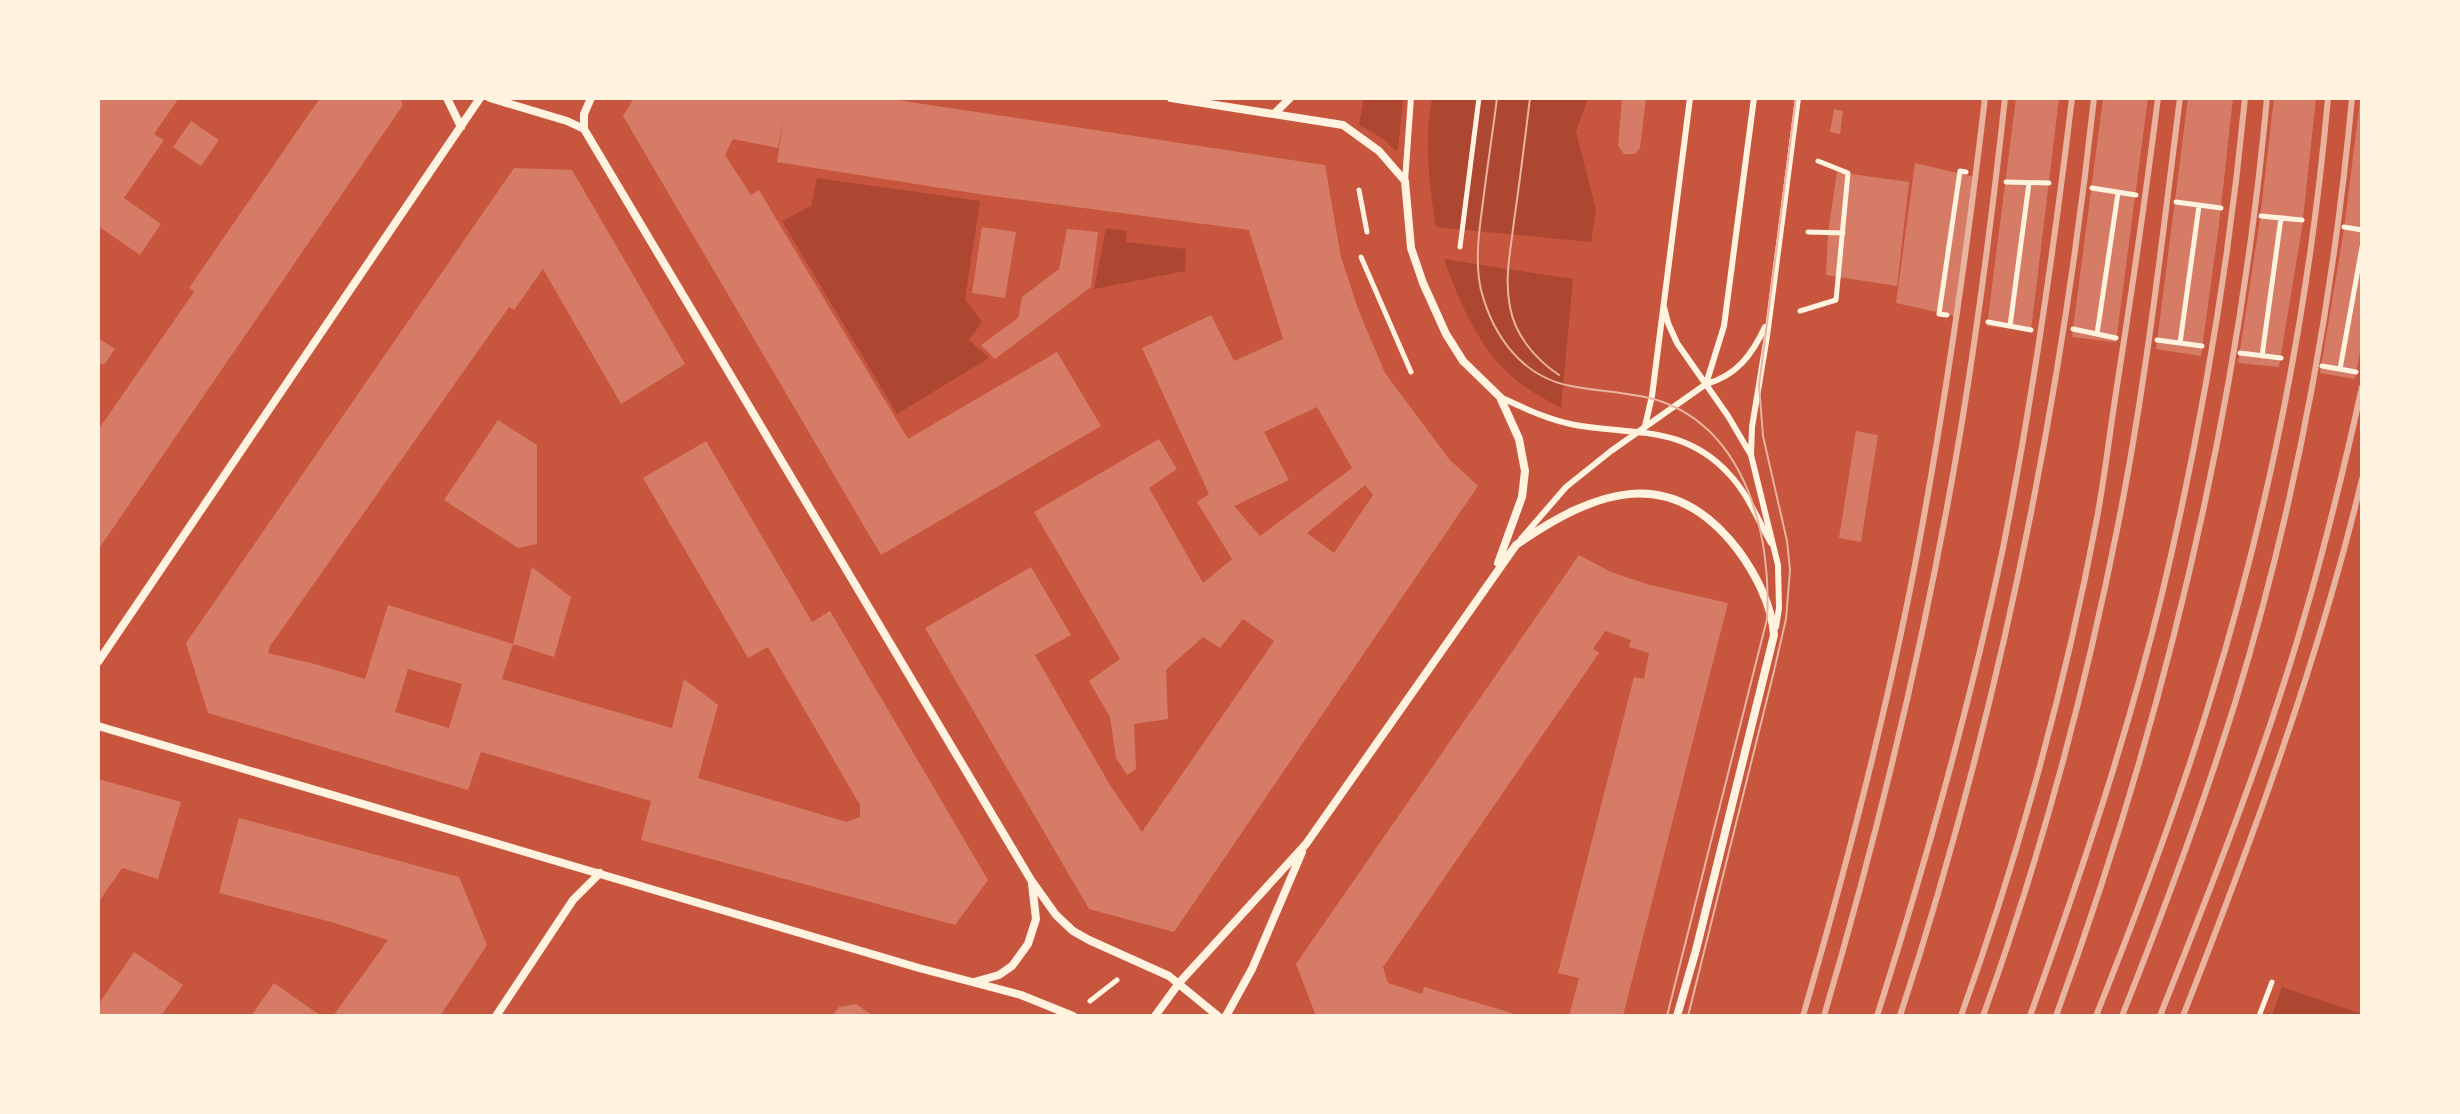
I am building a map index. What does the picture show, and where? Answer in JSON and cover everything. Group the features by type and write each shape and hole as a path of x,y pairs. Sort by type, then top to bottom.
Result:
{"street":[{"path":"447,98 461,127"},
{"path":"98,662 480,98"},
{"path":"490,98 584,129"},
{"path":"591,98 584,114 584,129 1031,880 1056,915 1073,931 1169,976 1218,1016"},
{"path":"1171,98 1343,125 1379,151 1405,181 1411,248 1428,295 1463,361 1500,397 1519,439 1525,482 1514,526 1492,578"},
{"path":"1274,114 1290,98"},
{"path":"1155,1016 1179,983 1306,844 1516,545 1550,523 1601,499 1630,493 1673,499 1711,520 1741,553 1750,568 1767,606 1774,635 1677,1016"},
{"path":"98,726 1035,999 1073,1016"},
{"path":"1226,1016 1252,969 1306,844"},
{"path":"496,1016 573,900 600,873"},
{"path":"973,982 999,975 1012,966 1028,944 1036,919 1031,880"}],"lane":[{"path":"1405,181 1411,98"},
{"path":"1640,431 1649,416 1690,98"},
{"path":"1706,384 1724,326 1754,98"},
{"path":"1751,455 1752,427 1798,98"},
{"path":"1664,307 1677,343 1751,455 1779,579 1779,608 1774,635"},
{"path":"1516,545 1566,487 1611,451 1706,384 1730,375 1758,343 1768,320"},
{"path":"1500,397 1535,414 1574,425 1640,431 1684,441 1708,454 1730,475 1748,499 1775,551"}],"path":[{"path":"1460,247 1479,98"},
{"path":"1800,311 1836,300 1848,173 1818,161"},
{"path":"1947,315 1939,314 1960,171 1966,172"},
{"path":"2006,182 2049,183"},
{"path":"2010,326 2029,183"},
{"path":"2092,188 2136,195"},
{"path":"1359,190 1367,232"},
{"path":"2097,334 2118,193"},
{"path":"2176,202 2221,208"},
{"path":"2180,343 2199,206"},
{"path":"2261,216 2302,220"},
{"path":"2262,356 2281,218"},
{"path":"2344,227 2362,230"},
{"path":"1808,232 1843,233"},
{"path":"2340,369 2362,247"},
{"path":"1361,257 1411,372"},
{"path":"1988,322 2031,330"},
{"path":"2073,329 2116,338"},
{"path":"2157,340 2202,346"},
{"path":"2240,353 2281,358"},
{"path":"2322,366 2356,372"},
{"path":"1085,1004 1124,975"},
{"path":"2259,1016 2272,982"}],"shaded area":[{"path":"1364,98 1403,98 1398,150 1395,151 1385,140 1359,125"},
{"path":"1432,98 1588,98 1576,132 1596,210 1591,242 1436,227 1428,162"},
{"path":"817,178 980,201 965,299 982,322 969,340 989,358 897,414 782,221 811,206"},
{"path":"1106,228 1127,231 1126,242 1186,249 1185,271 1094,289"},
{"path":"1444,259 1573,279 1561,408 1515,379 1498,363 1462,305"},
{"path":"2282,987 2362,1014 2362,1016 2272,1016"}],"building":[{"path":"99,98 179,98 154,134 164,140 124,198 161,224 140,255 98,226"},
{"path":"320,98 400,98 403,105 98,550 98,430 194,292 189,288"},
{"path":"634,98 884,98 1325,165 1341,257 1358,309 1385,373 1449,459 1478,486 1174,932 1089,909 925,628 1031,567 1071,635 1035,655 1110,785 1142,832 1274,641 1243,619 1220,648 1203,637 1166,670 1168,719 1134,724 1136,769 1127,775 1116,758 1110,717 1089,681 1120,659 1034,512 1159,439 1177,469 1149,488 1203,583 1232,559 1197,502 1209,494 1142,348 1211,315 1234,361 1283,339 1249,230 985,195 777,162 784,116 778,148 733,139 725,155 751,195 759,190 908,439 1057,352 1101,426 881,555 623,116","holes":["1317,407 1352,468 1260,536 1234,506 1289,480 1264,432","1365,485 1373,495 1334,553 1307,533"]},
{"path":"1622,98 1646,98 1640,148 1635,154 1624,154 1618,146"},
{"path":"2016,98 2059,98 2031,331 1987,326"},
{"path":"2103,98 2148,98 2116,342 2072,337"},
{"path":"2188,98 2233,98 2201,356 2156,349"},
{"path":"2274,98 2316,98 2302,228 2279,367 2238,363 2260,219"},
{"path":"2360,100 2362,341 2355,379 2320,373 2344,229"},
{"path":"1834,109 1843,111 1840,134 1830,132"},
{"path":"191,121 219,140 201,166 173,147"},
{"path":"1915,163 1974,177 1955,316 1896,303"},
{"path":"514,168 572,170 685,364 621,404 543,269 514,310 509,307 268,653 365,679 388,605 513,644 502,679 672,728 684,679 718,705 698,778 847,822 860,817 860,805 768,647 748,658 643,478 706,441 812,622 830,611 988,880 955,925 641,840 651,801 481,752 468,790 208,713 186,643","holes":["408,669 462,684 449,728 395,712"]},
{"path":"1837,172 1909,182 1897,286 1826,275 1828,233"},
{"path":"982,227 1016,232 1005,298 972,293"},
{"path":"1067,229 1098,232 1091,287 995,359 981,345 1018,318 1022,297 1059,269"},
{"path":"98,338 115,349 98,369"},
{"path":"498,420 537,445 537,544 518,548 444,500"},
{"path":"1856,431 1878,435 1861,542 1839,538"},
{"path":"1579,555 1611,572 1650,585 1728,603 1623,1016 1569,1016 1579,978 1558,973 1634,677 1644,679 1649,653 1629,647 1631,640 1605,631 1593,649 1599,653 1383,967 1388,983 1422,994 1424,987 1512,1013 1511,1016 1316,1016 1296,964"},
{"path":"532,567 571,597 554,657 513,644"},
{"path":"98,779 181,802 158,879 122,868 98,903"},
{"path":"239,818 459,877 487,945 440,1016 333,1016 388,940 219,893"},
{"path":"134,952 183,985 161,1016 98,1016 98,1005"},
{"path":"274,983 321,1016 251,1016"},
{"path":"856,1004 873,1016 832,1016 839,1007"}],"tram line":[{"path":"1497,98 1478,254 1481,290 1493,323 1512,352 1538,374 1571,386 1660,401 1690,416 1714,436 1733,462 1748,491 1765,555 1767,619 1667,1016"},
{"path":"1530,98 1509,264 1508,296 1521,337 1534,354 1559,375"},
{"path":"1688,1016 1786,619 1790,570 1787,541 1763,436 1759,385 1796,98"}],"railway":[{"path":"1803,1016 1872,762 1914,569 1951,353 1985,98"},
{"path":"1824,1016 1884,797 1934,576 1974,346 2005,98"},
{"path":"1877,1016 1946,784 2003,548 2042,323 2072,98"},
{"path":"1900,1016 1967,790 2021,562 2063,331 2094,98"},
{"path":"1961,1016 2039,770 2084,581 2103,485 2158,98"},
{"path":"1983,1016 2043,834 2105,587 2145,365 2180,98"},
{"path":"2030,1016 2102,806 2162,594 2212,348 2231,223 2245,98"},
{"path":"2056,1016 2130,792 2163,678 2191,564 2237,332 2267,98"},
{"path":"2096,1016 2185,778 2233,624 2252,550 2299,325 2328,98"},
{"path":"2122,1016 2209,782 2235,703 2276,555 2309,404 2322,327 2352,98"},
{"path":"2160,1016 2240,811 2283,686 2326,537 2362,387"},
{"path":"2183,1016 2282,750 2325,616 2362,479"}]}
